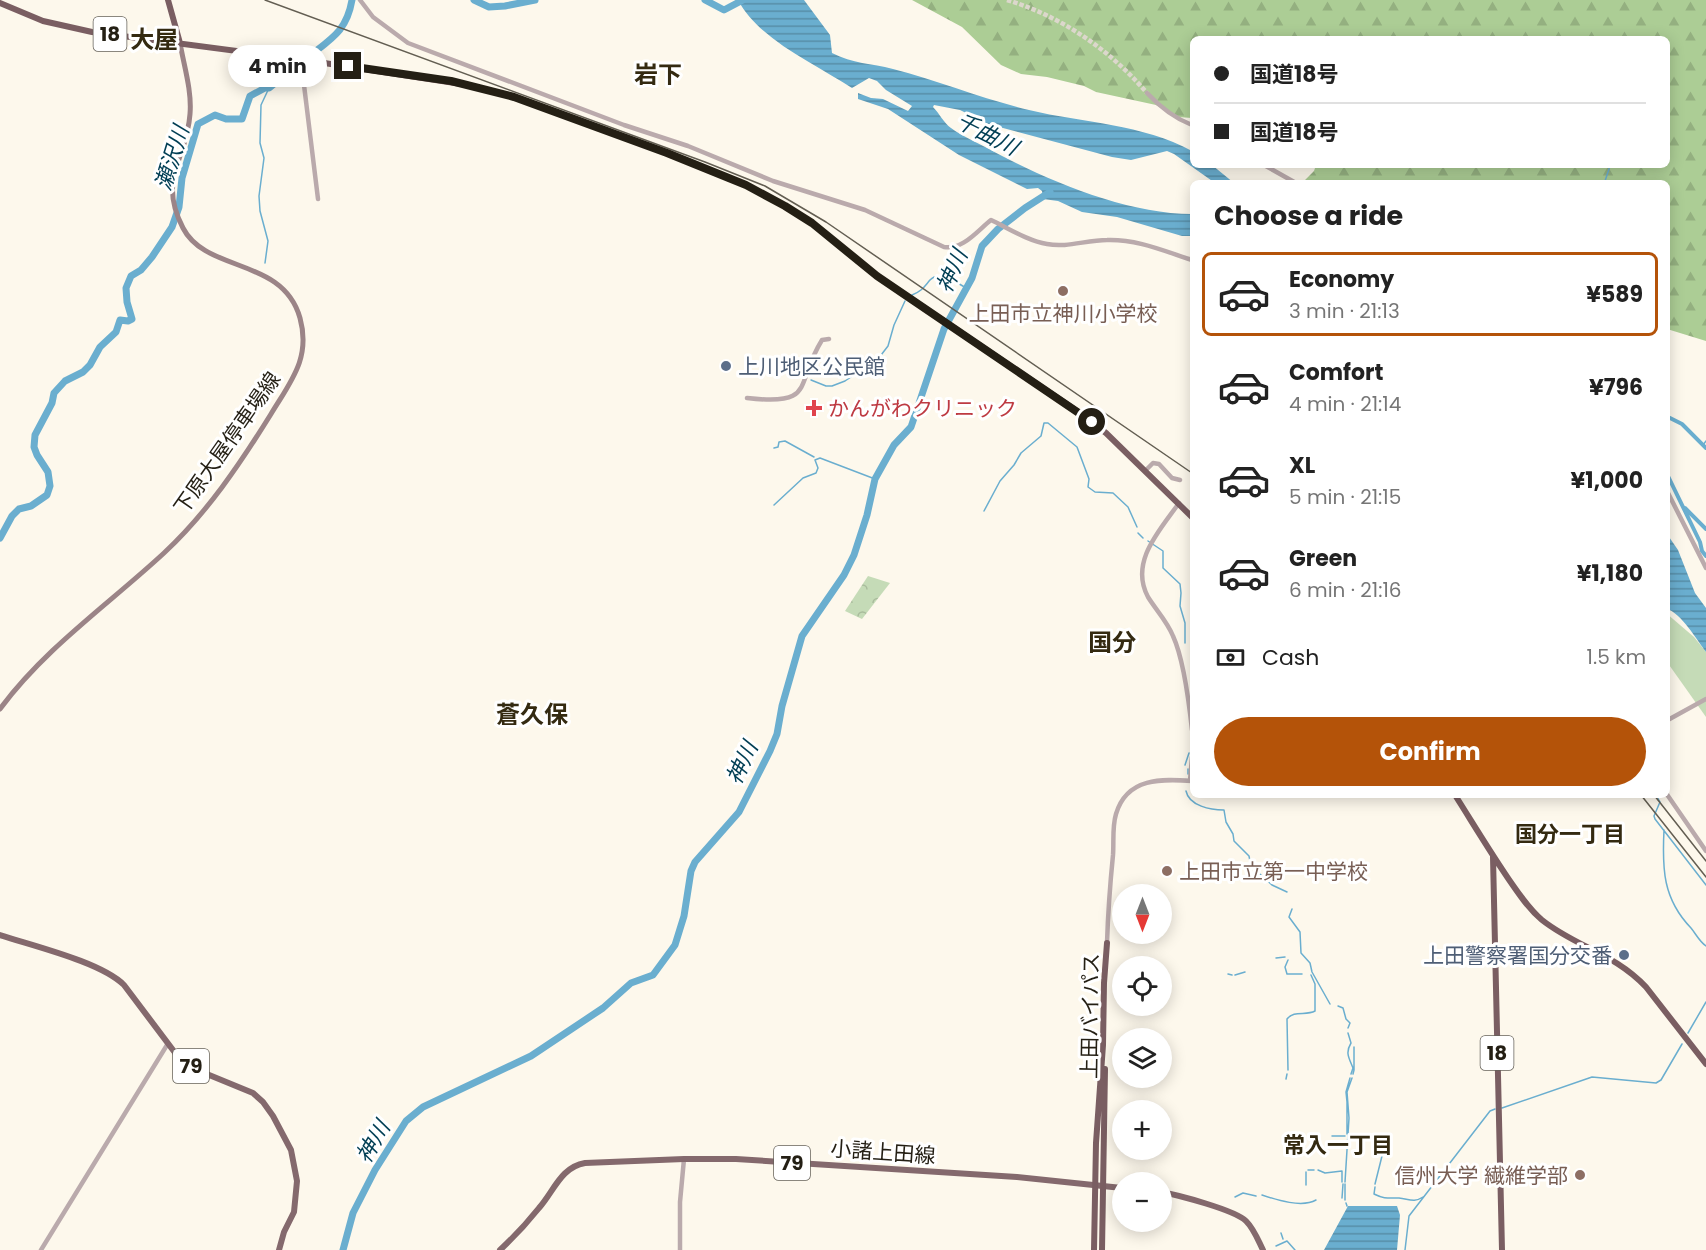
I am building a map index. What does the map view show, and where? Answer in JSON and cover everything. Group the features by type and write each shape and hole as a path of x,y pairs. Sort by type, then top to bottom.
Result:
{"highway":[{"path":"168,0 180,43"},
{"name":"18","path":"0,3 58,26 92,32 307,60 478,87 514,97 709,169 761,192 812,223 877,276 1077,411 1107,434 1190,515"},
{"path":"1457,798 1493,857 1527,906 1560,932 1611,958 1641,981 1706,1064"},
{"name":"18","path":"1493,857 1502,1250"},
{"name":"上田バイパス","path":"1094,1250 1096,1143 1107,943"},
{"name":"上田バイパス","path":"1102,1250 1107,943"}],"main road":[{"name":"下原大屋停車場線","path":"0,709 41,661 165,552 211,504 298,370 304,339 297,310 285,291 261,274 201,248 184,231 174,208 173,179 190,113 188,85 180,43"},
{"name":"79","path":"0,935 96,967 113,976 124,986 179,1058 191,1066 253,1093 263,1102 291,1150 297,1181 294,1212 284,1232 279,1250"},
{"name":"小諸上田線","path":"500,1250 542,1206 562,1176 574,1166 592,1162 684,1158 736,1159 984,1174 1112,1187"},
{"path":"1172,1194 1243,1218 1251,1227 1263,1250"}],"street":[{"path":"360,0 373,17 408,43 624,125 691,147 773,181 865,210 944,247 956,247 964,243 991,220 1044,244 1059,246 1095,240 1126,240 1139,242 1190,259"},
{"path":"307,60 304,85 318,199"},
{"path":"1147,93 1162,108 1190,124"},
{"path":"1269,168 1291,180"},
{"path":"747,398 779,400 790,398 804,384 815,351 822,340 829,339"},
{"path":"1146,470 1153,463 1159,464 1172,478 1180,480"},
{"path":"1670,497 1706,568"},
{"path":"1179,503 1149,546 1141,574 1147,594 1169,627 1178,649 1190,718"},
{"path":"1670,719 1706,699"},
{"path":"1107,943 1108,888 1115,821 1119,806 1134,789 1146,782 1160,779 1190,781"},
{"path":"1669,798 1706,851"},
{"path":"40,1250 167,1045"},
{"path":"680,1250 680,1208 684,1158"}],"green space":[{"path":"912,0 1706,0 1706,341 1670,330 1670,180 1305,180 1315,168 1670,168 1670,36 1190,36 1190,118 1178,117 1156,105 1096,92 1084,86 1047,77 1021,74 1001,65 962,27"},
{"path":"868,576 890,583 862,619 845,611"},
{"path":"1670,616 1694,637 1706,652 1706,717 1670,666"}],"water":[{"path":"738,0 804,0 830,35 832,53 840,57 910,74 1029,110 1153,135 1190,150 1190,165 1167,151 1131,160 1112,157 988,124 960,110 934,105 933,107 955,131 1060,183 1114,202 1140,208 1190,214 1190,236 1182,236 1117,217 1082,212 1058,201 1043,199 1042,191 1038,188 1027,189 959,155 888,109 858,99 858,93 871,98 883,99 908,111 912,106 886,90 877,81 869,78 852,88 789,50 747,14"},
{"path":"1194,168 1216,168 1230,180 1211,180"},
{"path":"1670,538 1678,550 1695,593 1706,608 1706,652 1683,621 1670,611"},
{"path":"1348,1206 1397,1206 1400,1215 1397,1250 1324,1250"}],"waterway":[{"name":"瀬沢川","path":"312,54 338,32 347,18 352,0"},
{"name":"瀬沢川","path":"474,0 489,7 535,0"},
{"name":"瀬沢川","path":"705,0 724,10 743,0"},
{"path":"0,538 12,516 19,509 31,506 47,495 50,486 48,472 34,447 35,435 52,403 54,393 65,381 83,372 90,365 100,347 116,332 120,320 132,319 126,288 131,276 141,270 152,257 172,227 179,207 182,178 198,124 215,115 226,119 242,119 250,96 269,88 297,65"},
{"path":"265,263 268,241 260,211 259,196 264,158 260,143 261,105 269,88"},
{"path":"1605,180 1609,168"},
{"name":"神川","path":"343,1250 353,1213 375,1170 406,1121 423,1107 531,1056 603,1008 631,983 653,975 675,945 684,916 691,871 695,862 739,812 770,751 777,734 782,706 802,636 844,575 854,555 867,515 875,479 894,445 911,427 944,329 972,278 982,246 998,229 1050,192"},
{"path":"912,295 921,290 934,277 939,276 948,278 966,288"},
{"path":"811,380 832,386 845,381 878,359 888,346 894,325 905,301"},
{"path":"1670,418 1682,424 1706,448"},
{"path":"984,511 1000,481 1021,453 1041,436 1044,423 1048,423 1077,447 1089,479 1088,487 1095,492 1113,493 1128,507 1137,527"},
{"path":"774,448 778,447 779,442 785,441 814,457"},
{"path":"1703,445 1706,441"},
{"path":"774,505 803,478 816,473 818,468 815,460 820,458 875,479"},
{"path":"1670,480 1706,556"},
{"path":"1685,508 1706,529"},
{"path":"1138,533 1143,538"},
{"path":"1148,541 1163,551 1163,568 1180,584 1180,606 1185,623 1185,643"},
{"path":"1185,765 1189,753"},
{"path":"1188,769 1188,774"},
{"path":"1186,791 1196,804 1224,810 1234,841 1249,856 1251,866 1272,885 1287,892"},
{"path":"1658,798 1660,802 1654,816 1655,819 1706,885"},
{"path":"1664,830 1664,870 1670,895 1682,917 1706,946"},
{"path":"1292,909 1289,917 1300,932 1301,953 1310,963 1312,972 1330,1004"},
{"path":"1276,958 1285,957"},
{"path":"1288,960 1285,967 1287,974 1302,974"},
{"path":"1235,975 1245,972"},
{"path":"1228,974 1232,975"},
{"path":"1288,1070 1287,1019 1293,1015 1315,1011 1315,984 1311,975"},
{"path":"1688,1033 1706,1002"},
{"path":"1338,1006 1343,1008 1346,1019 1350,1023 1348,1028"},
{"path":"1348,1033 1351,1043 1348,1056 1353,1068 1351,1074"},
{"path":"1502,1108 1592,1077 1656,1083 1661,1080 1682,1044"},
{"path":"1353,1074 1354,1047"},
{"path":"1286,1079 1287,1074"},
{"path":"1347,1134 1346,1092 1350,1078"},
{"path":"1345,1182 1349,1118 1347,1092 1352,1078"},
{"path":"1405,1250 1409,1216 1490,1111 1495,1109"},
{"path":"1332,1136 1345,1136"},
{"path":"1350,1136 1382,1141 1383,1152 1375,1184"},
{"path":"1308,1170 1314,1170"},
{"path":"1318,1170 1325,1173 1342,1171 1342,1182"},
{"path":"1306,1172 1306,1185"},
{"path":"1342,1198 1343,1184"},
{"path":"1345,1184 1345,1200"},
{"path":"1375,1187 1374,1194 1383,1197 1414,1200 1423,1197"},
{"path":"1235,1197 1243,1193 1256,1196"},
{"path":"1262,1195 1297,1203 1316,1200"},
{"path":"1281,1233 1283,1239"},
{"path":"1276,1246 1287,1241 1295,1250"}],"tunnel":[{"path":"1007,0 1046,15 1083,36 1133,77 1147,93"}],"railway":[{"path":"265,0 765,186 826,222 1190,472"},
{"path":"1643,798 1706,877"},
{"path":"1656,798 1706,861"}],"place":[{"name":"上田市立神川小学校","path":"1063,291"},
{"name":"上川地区公民館","path":"726,366"},
{"name":"かんがわクリニック","path":"814,408"},
{"name":"上田市立第一中学校","path":"1167,871"},
{"name":"上田警察署国分交番","path":"1624,955"},
{"name":"信州大学 繊維学部","path":"1580,1175"}],"district":[{"name":"大屋","path":"154,39"},
{"name":"岩下","path":"658,74"},
{"name":"国分","path":"1112,642"},
{"name":"蒼久保","path":"532,714"},
{"name":"国分一丁目","path":"1570,834"},
{"name":"常入一丁目","path":"1338,1145"}],"route":[{"path":"348,66 451,81 514,97 667,153 746,185 771,197 812,223 877,276 1092,422"}],"water label":[{"name":"千曲川","path":"987,134"}]}
